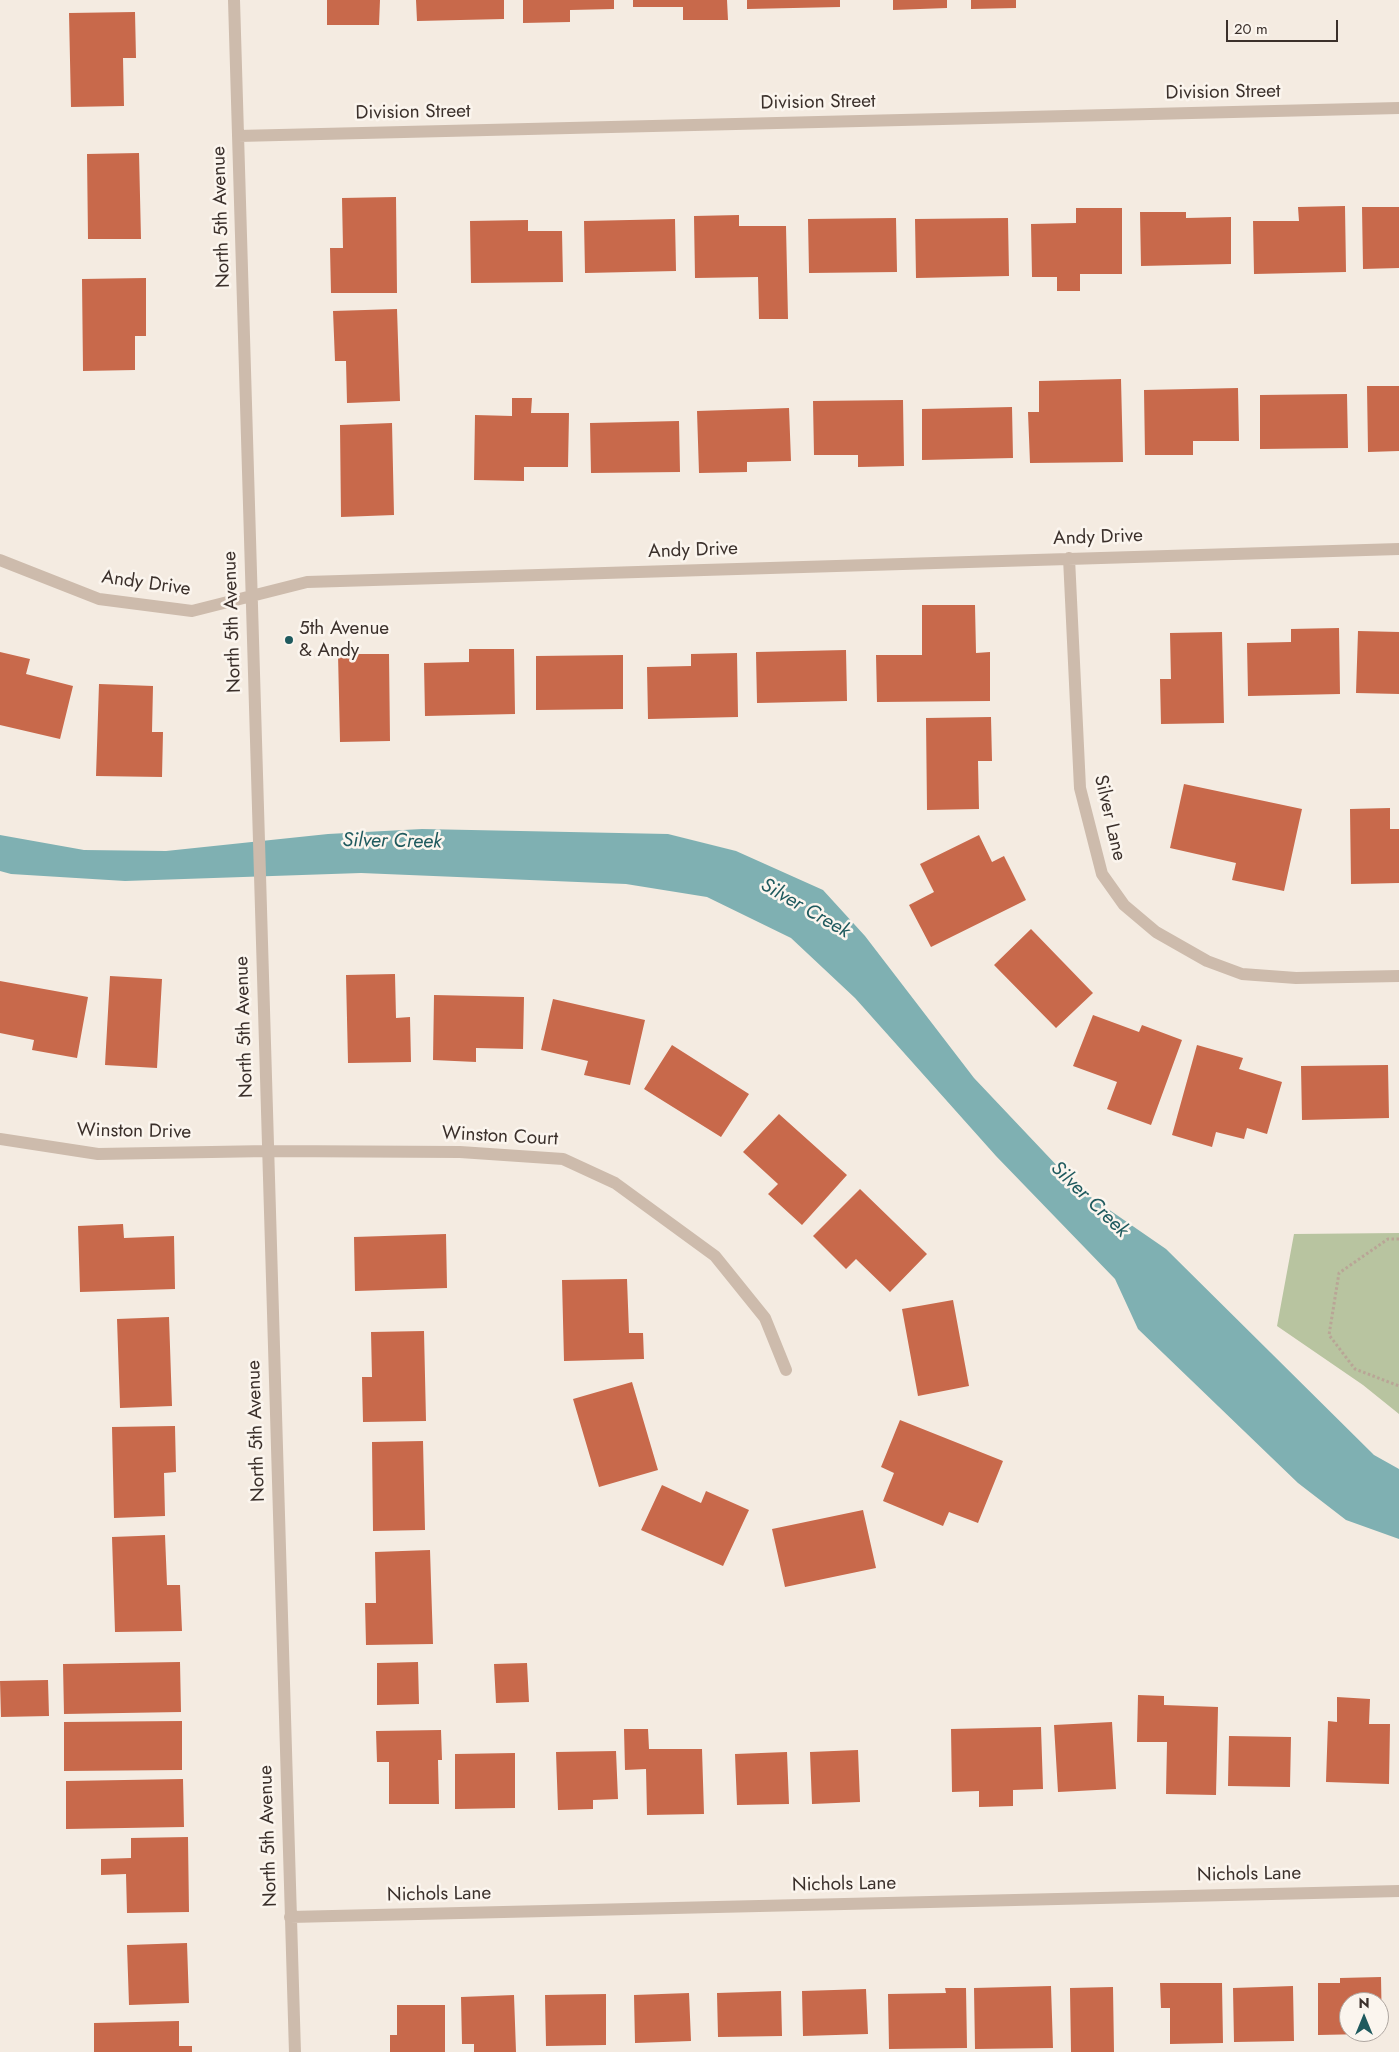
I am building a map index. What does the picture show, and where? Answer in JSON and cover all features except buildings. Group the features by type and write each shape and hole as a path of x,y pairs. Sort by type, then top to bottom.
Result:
{"street":[{"name":"North 5th Avenue","path":"234,0 295,2052"},
{"name":"Division Street","path":"238,136 1399,108"},
{"name":"Andy Drive","path":"0,560 99,599 192,611 307,582 1399,549"},
{"name":"Silver Lane","path":"1069,558 1080,788 1102,874 1124,905 1156,932 1207,961 1242,974 1296,978 1399,976"},
{"name":"Winston Drive","path":"0,1139 98,1154 268,1151"},
{"name":"Winston Court","path":"268,1151 460,1152 563,1159 615,1183 715,1256 765,1318 786,1370"},
{"name":"Nichols Lane","path":"290,1917 1399,1891"}],"path":[{"path":"1399,1239 1388,1239 1338,1273 1329,1335 1355,1370 1399,1386"}],"green space":[{"path":"1399,1233 1399,1414 1363,1385 1277,1326 1294,1234"}],"water":[{"name":"Silver Creek","path":"422,829 668,834 736,851 823,890 865,936 974,1078 1079,1189 1166,1249 1374,1455 1399,1469 1399,1539 1346,1520 1298,1483 1138,1329 1115,1279 996,1156 855,998 791,938 707,897 626,884 361,873 125,881 11,874 0,871 0,835 84,850 166,851 328,834"}],"place":[{"name":"5th Avenue & Andy","path":"289,640"}]}
